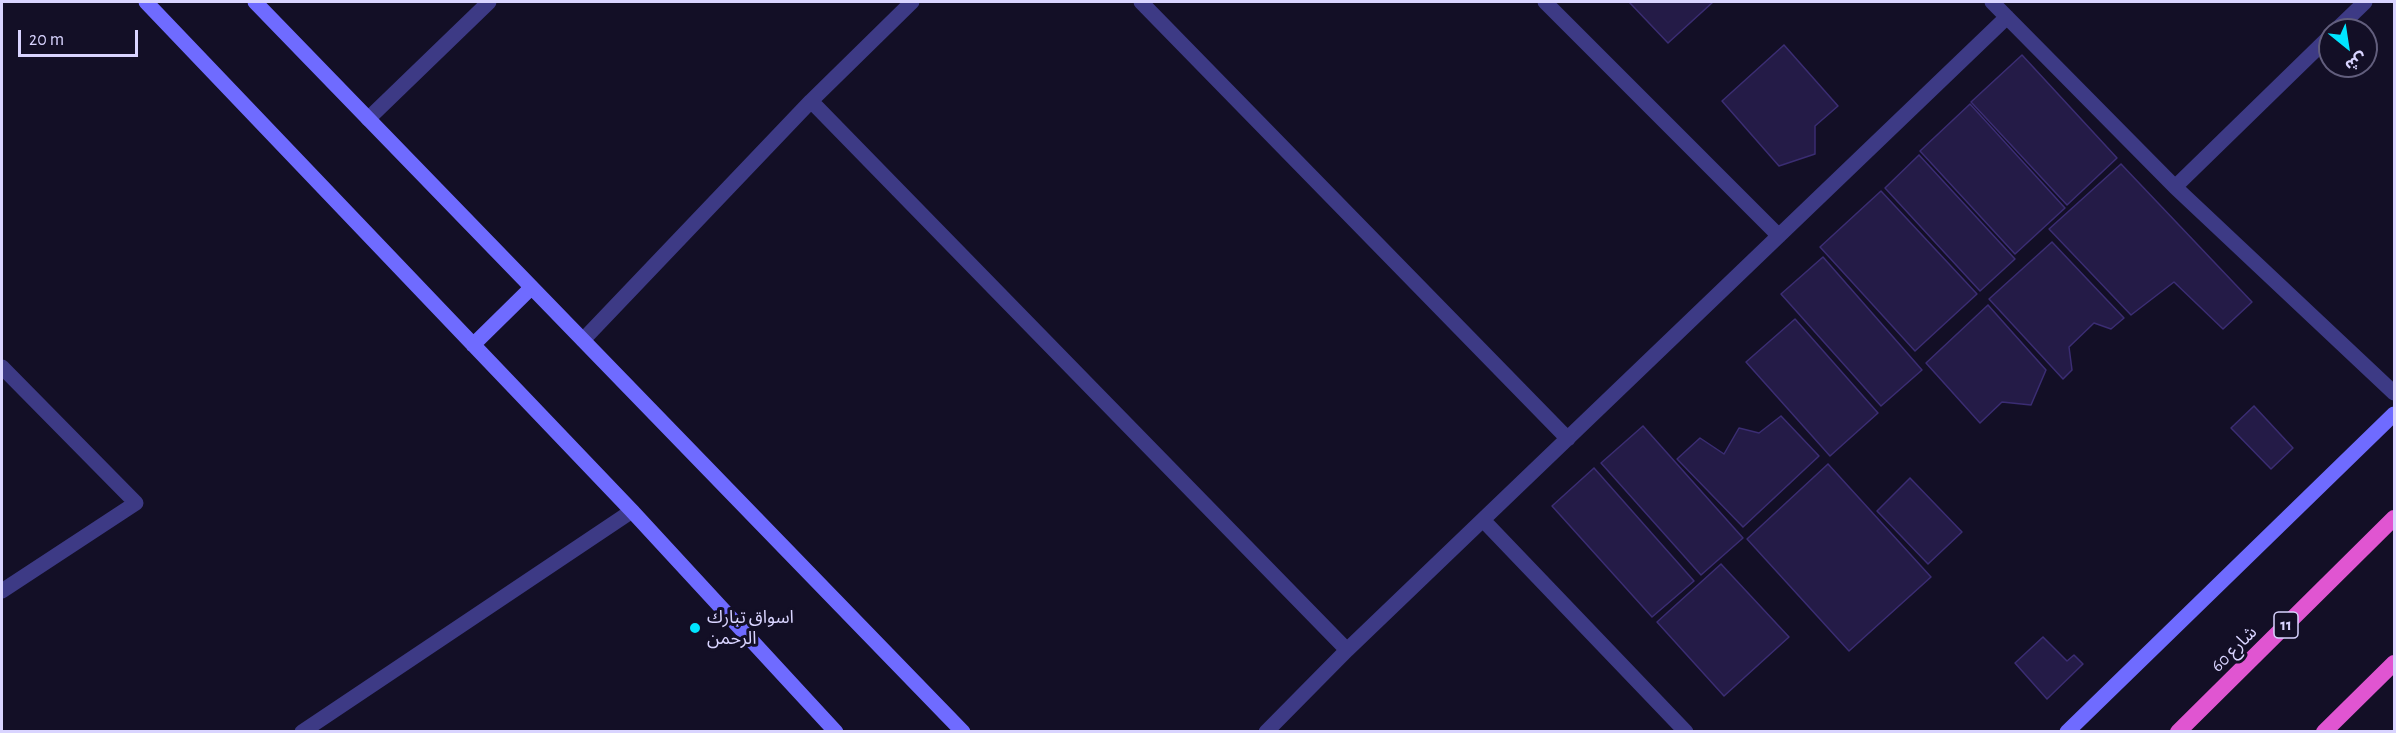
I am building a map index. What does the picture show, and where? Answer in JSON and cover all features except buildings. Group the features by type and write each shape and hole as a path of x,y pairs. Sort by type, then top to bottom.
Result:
{"highway":[{"name":"شارع 60","path":"2178,732 2394,518"},
{"path":"2324,732 2394,663"}],"main road":[{"path":"146,2 632,511 836,732"},
{"path":"255,2 963,732"},
{"path":"473,345 531,288"},
{"path":"2067,732 2394,414"}],"street":[{"path":"368,119 489,2"},
{"path":"583,340 812,101 912,2"},
{"path":"1141,2 1568,439"},
{"path":"1545,2 1779,236"},
{"path":"1992,2 2175,188 2394,393"},
{"path":"2348,18 2365,2"},
{"path":"1266,732 1347,650 2007,16"},
{"path":"2175,188 2318,48"},
{"path":"812,101 1347,650"},
{"path":"2,367 136,503 2,591"},
{"path":"302,732 632,511"},
{"path":"1483,520 1686,732"}],"place":[{"name":"اسواق تبارك الرحمن","path":"695,628"}]}
